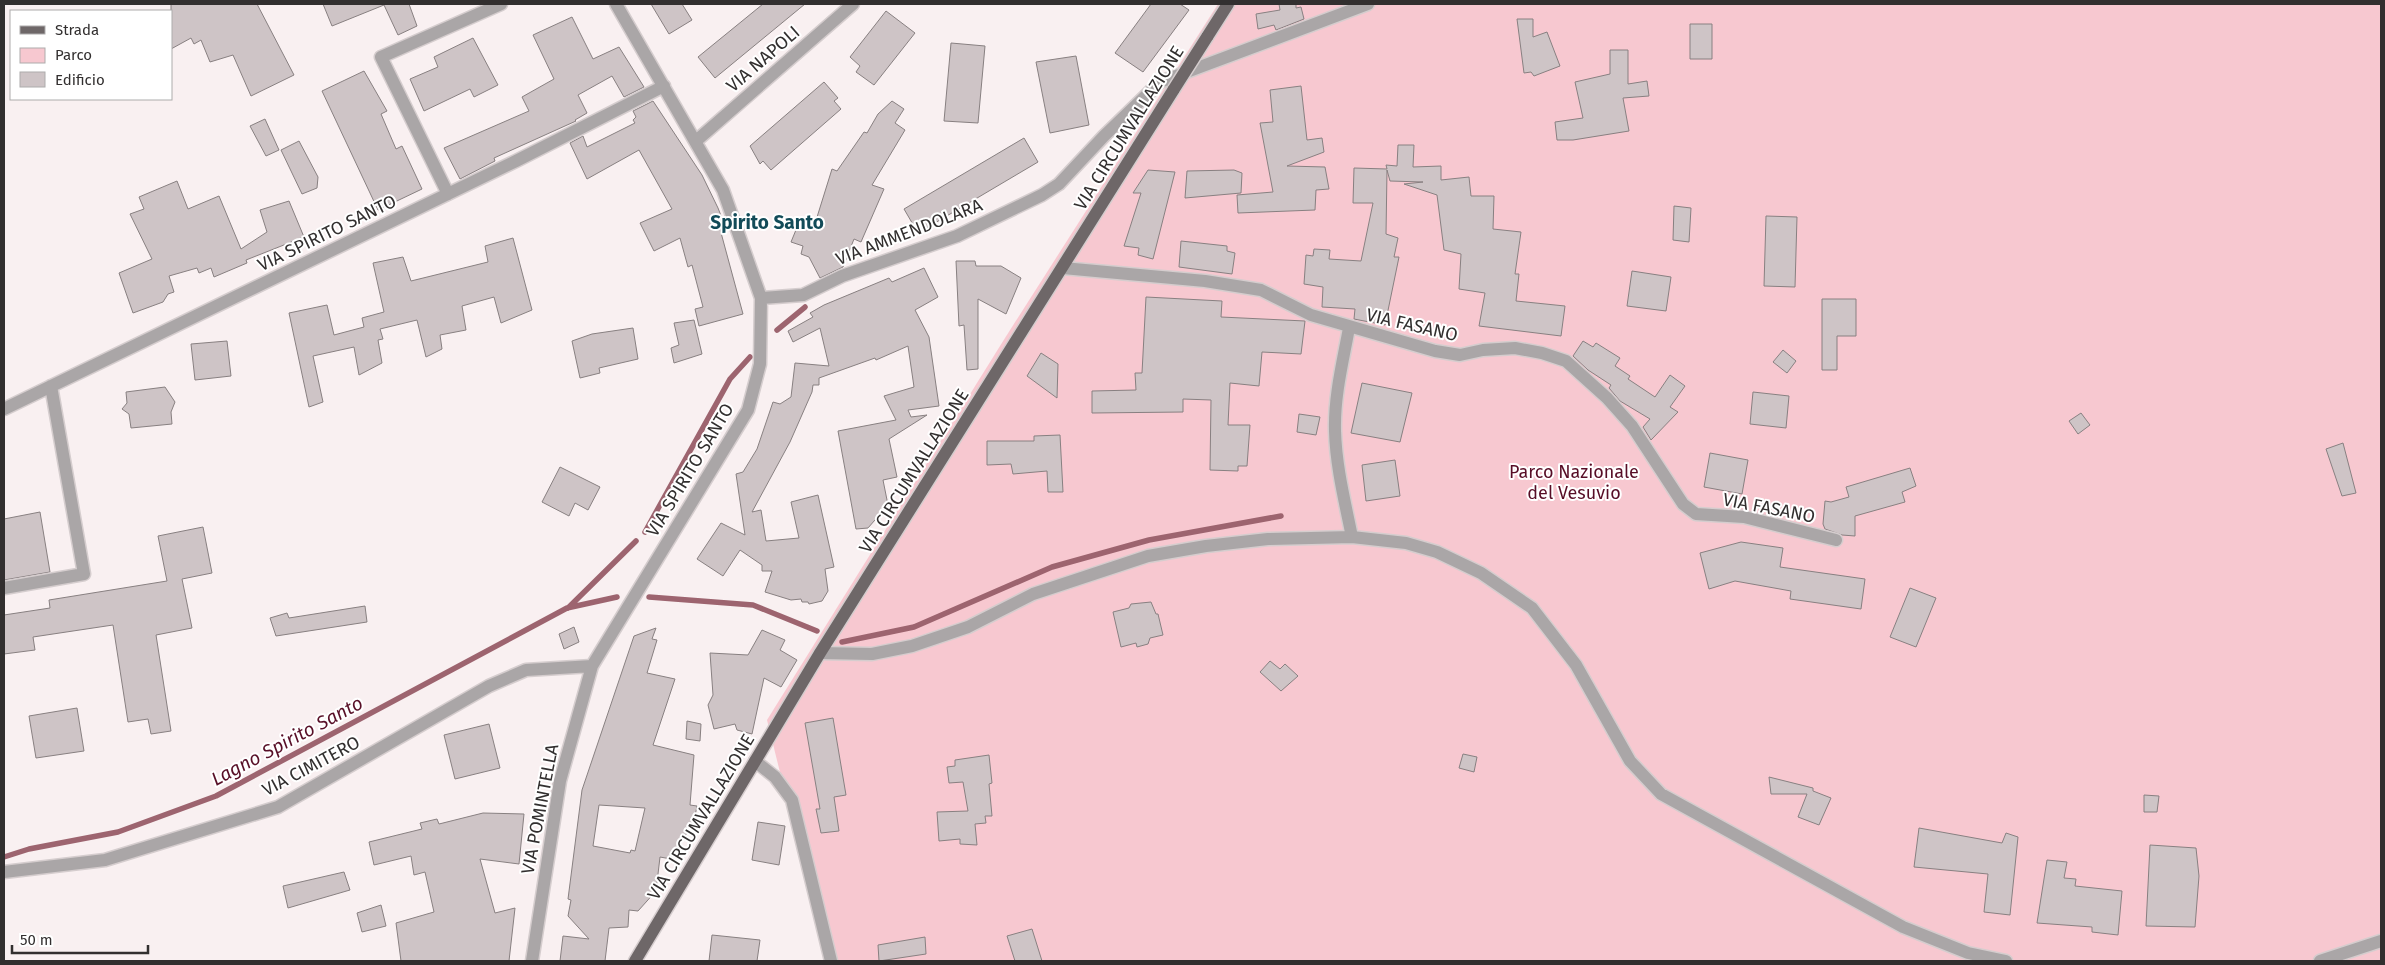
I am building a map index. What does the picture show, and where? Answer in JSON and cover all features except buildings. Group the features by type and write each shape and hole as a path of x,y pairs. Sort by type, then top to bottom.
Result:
{"main road":[{"name":"VIA CIRCUMVALLAZIONE","path":"635,961 820,653 1228,4"}],"street":[{"path":"448,194 381,57 501,4"},
{"name":"VIA SPIRITO SANTO","path":"592,666 748,410 760,364 761,298 723,190 616,4"},
{"name":"VIA NAPOLI","path":"696,141 853,4"},
{"name":"VIA AMMENDOLARA","path":"761,298 803,295 842,276 957,236 1000,216 1042,195 1059,184 1104,136 1160,82 1368,4"},
{"name":"VIA SPIRITO SANTO","path":"4,409 448,194 664,86"},
{"name":"VIA FASANO","path":"1062,268 1205,281 1261,290 1311,315 1340,323 1349,328 1382,334 1435,351 1460,355 1483,350 1516,348 1542,353 1566,362 1607,398 1632,426 1683,504 1696,514 1744,518 1836,540"},
{"path":"1349,328 1336,398 1334,429 1336,454 1352,537"},
{"path":"4,588 84,574 51,386"},
{"path":"820,653 872,654 912,646 968,627 1032,594 1148,556 1206,546 1268,539 1352,537 1406,543 1436,552 1481,574 1532,608 1576,665 1630,760 1661,794 1903,927 1968,953 2006,961"},
{"name":"VIA CIMITERO","path":"4,872 105,860 278,807 489,686 526,670 592,666"},
{"name":"VIA POMINTELLA","path":"532,961 560,781 592,666"},
{"path":"755,761 775,777 792,800 831,961"},
{"path":"2320,961 2381,941"}],"green space":[{"name":"Parco Nazionale del Vesuvio","path":"1218,4 2381,4 2381,961 827,961 767,720 1005,338"}],"waterway":[{"path":"777,330 805,307"},
{"path":"645,532 730,379 750,357"},
{"path":"842,642 914,627 1052,567 1149,540 1281,516"},
{"path":"568,608 636,541"},
{"name":"Lagno Spirito Santo","path":"4,857 29,849 118,832 216,796 567,608 617,597"},
{"path":"649,597 753,605 817,631"}],"district":[{"name":"Spirito Santo","path":"767,222"}]}
